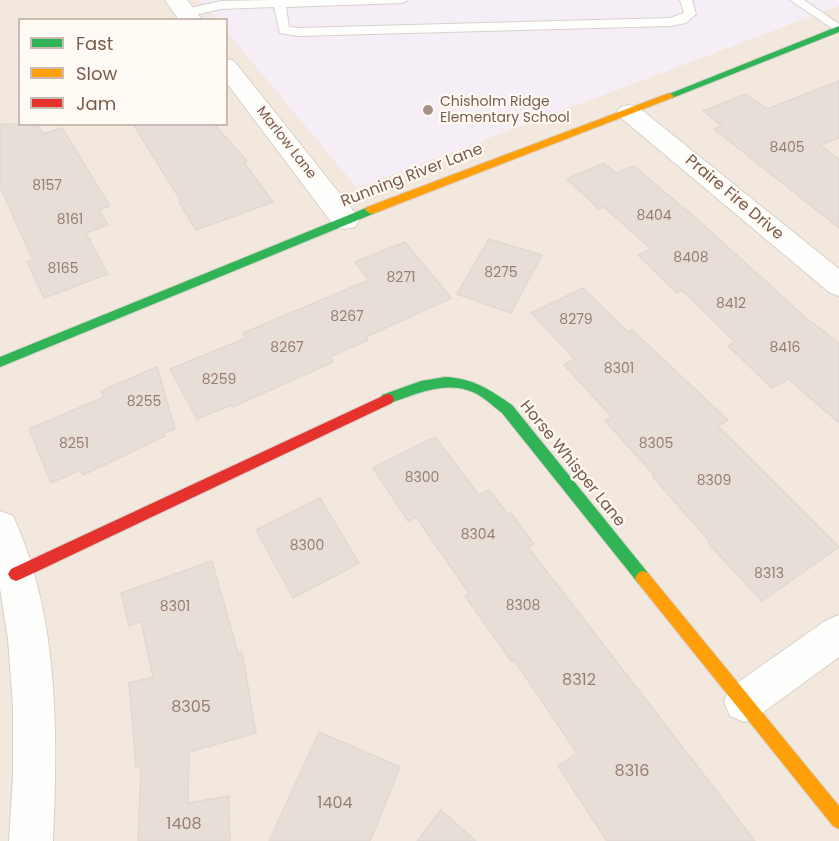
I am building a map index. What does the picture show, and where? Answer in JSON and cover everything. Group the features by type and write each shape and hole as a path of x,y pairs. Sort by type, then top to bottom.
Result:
{"street":[{"name":"Running River Lane","path":"0,362 345,220 629,112 839,28"},
{"name":"Marlow Lane","path":"228,69 345,220"},
{"name":"Praire Fire Drive","path":"629,112 839,285"},
{"name":"Horse Whisper Lane","path":"16,574 396,395 427,384 451,381 479,389 507,409 839,820"},
{"path":"0,526 16,574 32,684 31,841"},
{"path":"744,702 839,634"}],"lane":[{"path":"184,11 222,5 402,0"},
{"path":"279,3 284,30 298,32 670,22 682,20 690,14 686,0"},
{"path":"796,0 839,28"}],"shaded area":[{"path":"0,0 839,0 839,841 0,841"},
{"name":"Chisholm Ridge Elementary School","path":"199,0 839,0 839,6 357,188 228,33 228,18 215,18"}],"building":[{"path":"839,81 839,138 820,145 839,159 839,228 714,129 722,126 703,111 746,94 767,109"},
{"path":"0,124 38,126 43,134 62,128 110,206 99,210 108,225 86,233 108,274 44,298 27,262 33,260 0,187"},
{"path":"134,126 216,126 247,161 244,162 273,202 196,230 179,202 181,201"},
{"path":"604,163 616,173 634,166 698,220 805,317 839,343 839,423 788,379 772,388 728,346 735,342 682,290 677,293 638,255 651,249 604,207 599,209 567,179"},
{"path":"489,239 542,255 511,313 457,294"},
{"path":"405,242 451,298 366,337 368,340 330,357 333,362 232,407 231,405 197,419 170,369 246,338 243,333 369,280 355,262"},
{"path":"583,288 628,332 632,330 728,420 718,426 839,547 762,601 708,543 710,542 653,477 655,476 605,421 612,417 564,365 575,359 531,313"},
{"path":"157,367 175,429 83,475 80,470 51,483 29,429 104,397 101,391"},
{"path":"435,437 479,495 489,490 508,514 511,513 534,544 528,547 755,841 607,841 558,766 577,753 514,660 512,662 465,596 469,593 416,517 408,521 373,468"},
{"path":"320,498 359,563 293,598 256,530"},
{"path":"212,561 238,653 242,652 256,733 189,752 188,803 229,796 230,841 138,841 141,766 136,767 129,683 153,677 141,621 129,626 121,593"},
{"path":"319,732 400,767 370,841 269,841"},
{"path":"441,810 476,841 417,841"}],"traffic: fast":[{"path":"669,96 839,29"},
{"path":"0,362 371,210"},
{"path":"387,399 421,386 445,382 469,385 488,394 507,409 643,578"}],"traffic: slow":[{"path":"371,210 669,96"},
{"path":"643,578 839,820"}],"traffic: jam":[{"path":"16,574 387,399"}],"place":[{"name":"Chisholm Ridge Elementary School","path":"428,110"}]}
